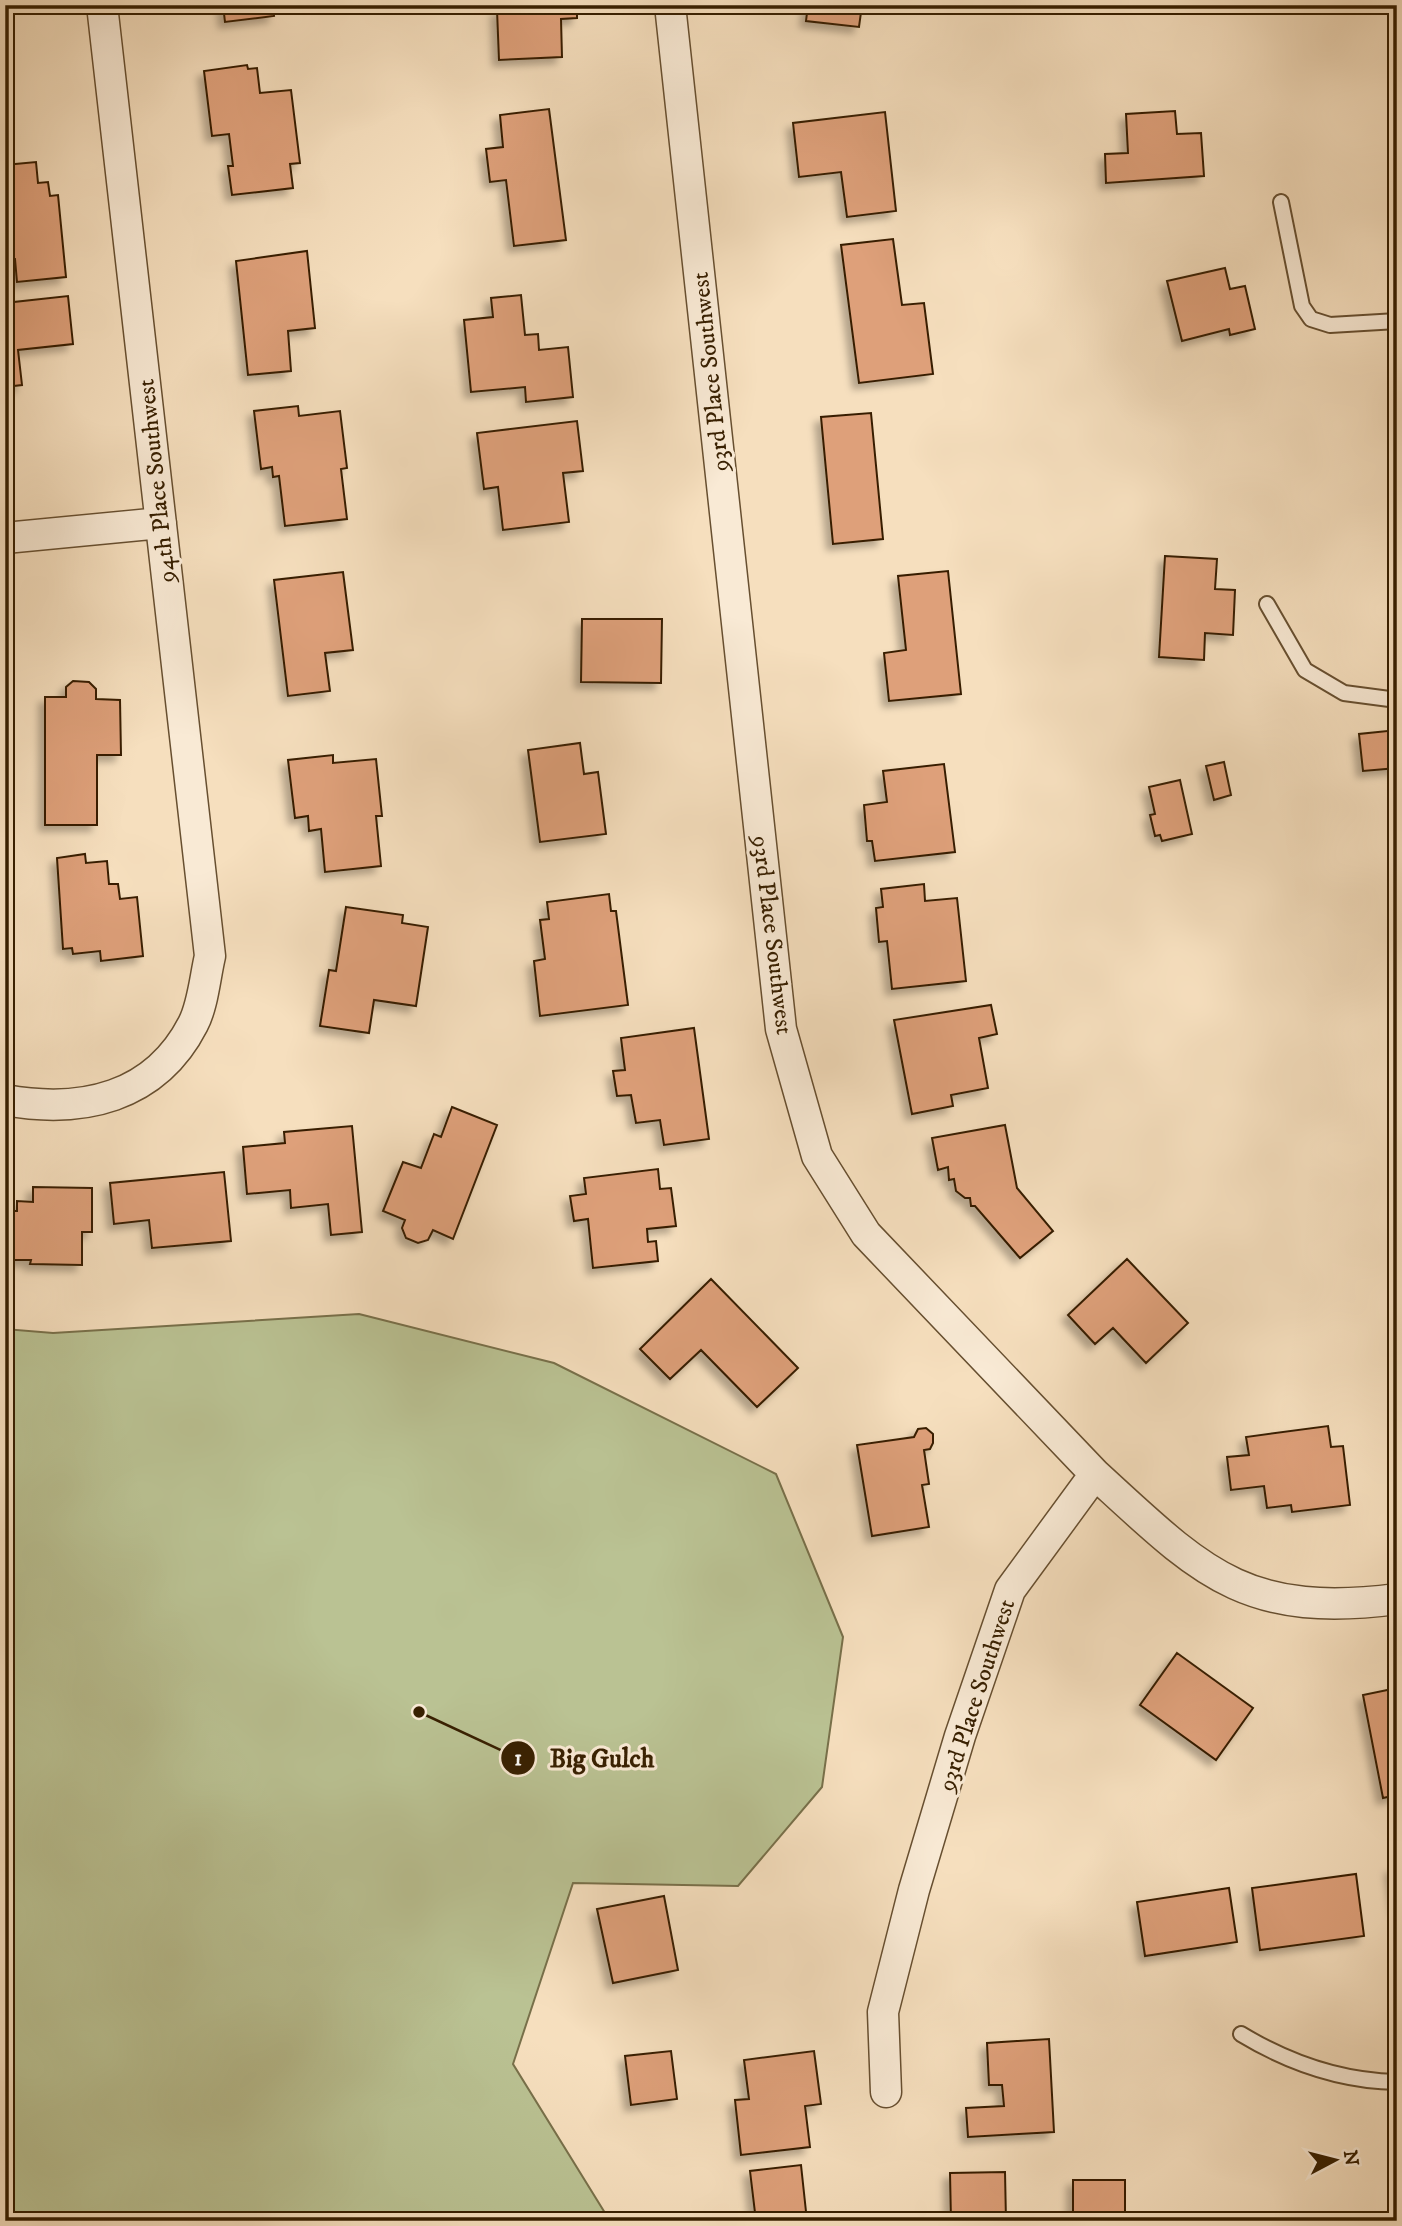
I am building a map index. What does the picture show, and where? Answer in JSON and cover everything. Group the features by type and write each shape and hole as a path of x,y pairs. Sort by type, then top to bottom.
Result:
{"street":[{"name":"94th Place Southwest","path":"5,1100 71,1106 116,1094 160,1071 194,1022 210,956 102,5"},
{"name":"93rd Place Southwest","path":"670,5 781,1028 817,1156 866,1234 1095,1474 1010,1590 960,1736 914,1890 883,2012 886,2092"},
{"path":"11,538 161,523"},
{"path":"1095,1474 1202,1567 1239,1588 1273,1599 1328,1604 1397,1599"}],"lane":[{"path":"1281,202 1302,306 1311,319 1330,325 1397,321"},
{"path":"1267,604 1305,670 1344,693 1397,700"},
{"path":"1241,2034 1269,2051 1309,2067 1346,2077 1397,2082"}],"green space":[{"path":"359,1314 554,1363 776,1474 843,1637 822,1787 738,1886 573,1883 513,2064 610,2221 5,2221 5,1329 53,1333"}],"building":[{"path":"223,5 273,5 274,16 225,22"},
{"path":"505,5 577,5 577,18 561,19 562,57 499,60 497,10 506,10"},
{"path":"808,5 862,5 859,27 806,21"},
{"path":"247,65 248,69 257,68 260,93 291,90 300,163 290,164 293,188 232,195 228,166 233,166 229,134 212,136 204,71"},
{"path":"549,109 566,240 514,246 506,180 490,182 486,149 503,147 500,115"},
{"path":"1175,111 1177,134 1201,133 1204,176 1106,183 1105,154 1128,153 1126,114"},
{"path":"885,112 896,211 847,217 841,172 799,177 793,123"},
{"path":"36,162 38,183 48,182 50,196 58,195 66,277 17,282 15,259 5,260 5,165"},
{"path":"893,239 902,305 924,303 933,374 859,383 841,245"},
{"path":"307,251 315,328 288,331 291,371 248,375 236,261"},
{"path":"1225,268 1230,289 1245,286 1255,329 1230,335 1229,329 1182,341 1167,281"},
{"path":"521,295 525,335 538,334 539,350 568,347 573,397 526,402 525,387 471,392 464,320 493,317 491,298"},
{"path":"68,296 73,344 18,350 22,385 5,387 5,303"},
{"path":"298,406 299,416 340,411 347,468 341,469 347,519 285,526 279,476 273,477 272,467 261,469 254,411"},
{"path":"871,413 883,539 833,544 821,417"},
{"path":"577,421 583,471 563,473 569,522 503,530 498,487 484,489 477,433"},
{"path":"1165,556 1217,559 1215,589 1235,590 1233,635 1205,633 1204,660 1159,657"},
{"path":"948,571 961,694 889,701 884,653 906,650 898,576"},
{"path":"343,572 353,650 325,653 330,691 288,696 274,580"},
{"path":"582,619 662,619 661,683 581,682"},
{"path":"73,681 89,682 96,689 96,699 120,700 121,755 97,755 97,825 45,825 45,697 66,697 66,687"},
{"path":"1397,730 1397,768 1363,771 1359,734"},
{"path":"580,743 584,774 598,772 606,834 540,842 528,750"},
{"path":"333,755 333,763 376,759 382,816 376,816 381,866 325,872 321,829 309,831 308,816 295,818 288,760"},
{"path":"1224,762 1231,795 1214,800 1206,766"},
{"path":"944,764 955,852 875,861 872,841 867,841 864,805 887,802 883,771"},
{"path":"1180,780 1192,834 1162,841 1160,835 1155,836 1150,815 1155,814 1149,787"},
{"path":"85,854 86,863 107,861 109,884 118,884 120,899 137,897 143,956 101,961 100,951 73,954 72,948 63,949 57,858"},
{"path":"924,884 925,901 957,898 966,981 892,989 887,941 879,942 876,908 883,907 881,889"},
{"path":"609,894 611,911 616,911 628,1005 540,1016 534,961 545,959 540,920 549,919 547,902"},
{"path":"346,907 403,915 402,923 428,927 416,1006 374,1000 369,1033 320,1026 329,970 336,971"},
{"path":"991,1005 997,1034 979,1038 988,1088 951,1095 953,1106 912,1114 894,1020"},
{"path":"694,1028 709,1139 664,1145 660,1120 636,1123 631,1095 617,1096 613,1071 625,1070 621,1038"},
{"path":"452,1107 497,1125 453,1239 433,1230 428,1240 418,1243 406,1238 402,1228 405,1220 383,1211 403,1162 421,1168 434,1134 441,1137"},
{"path":"1005,1125 1017,1188 1053,1231 1020,1258 975,1206 971,1206 970,1198 965,1198 956,1191 954,1179 949,1180 948,1167 938,1170 932,1138"},
{"path":"352,1126 362,1232 331,1235 328,1204 291,1208 290,1190 247,1194 243,1147 285,1143 284,1132"},
{"path":"658,1169 660,1189 671,1188 676,1226 647,1229 648,1242 656,1241 658,1261 593,1268 588,1219 574,1221 570,1196 586,1194 584,1178"},
{"path":"224,1172 231,1241 152,1248 149,1220 114,1224 110,1183"},
{"path":"33,1187 92,1188 92,1232 82,1232 82,1265 30,1264 31,1260 5,1260 5,1211 17,1211 17,1201 33,1202"},
{"path":"1127,1259 1188,1323 1146,1363 1113,1328 1095,1344 1068,1315"},
{"path":"711,1279 798,1368 757,1407 701,1350 670,1379 640,1349"},
{"path":"1328,1426 1331,1447 1343,1446 1350,1505 1292,1512 1291,1505 1267,1508 1264,1486 1231,1490 1227,1457 1249,1455 1246,1437"},
{"path":"926,1428 933,1434 930,1449 924,1450 929,1484 922,1485 929,1527 872,1536 857,1445 914,1437 918,1429"},
{"path":"1177,1653 1253,1708 1216,1760 1140,1705"},
{"path":"1397,1688 1397,1795 1383,1798 1363,1695"},
{"path":"1391,1868 1397,1868 1397,1910"},
{"path":"1356,1874 1364,1936 1260,1950 1252,1888"},
{"path":"1229,1888 1237,1942 1145,1956 1137,1902"},
{"path":"664,1896 678,1970 613,1983 597,1909"},
{"path":"1049,2039 1054,2132 968,2137 966,2108 1004,2106 1002,2085 989,2085 987,2043"},
{"path":"671,2051 677,2099 631,2105 625,2056"},
{"path":"814,2051 821,2104 805,2106 810,2147 741,2155 735,2100 749,2099 744,2060"},
{"path":"801,2165 807,2221 756,2221 750,2171"},
{"path":"1005,2172 1006,2221 951,2221 950,2173"},
{"path":"1073,2180 1125,2180 1125,2221 1073,2221"}],"place":[{"name":"Big Gulch","path":"419,1712"}]}
